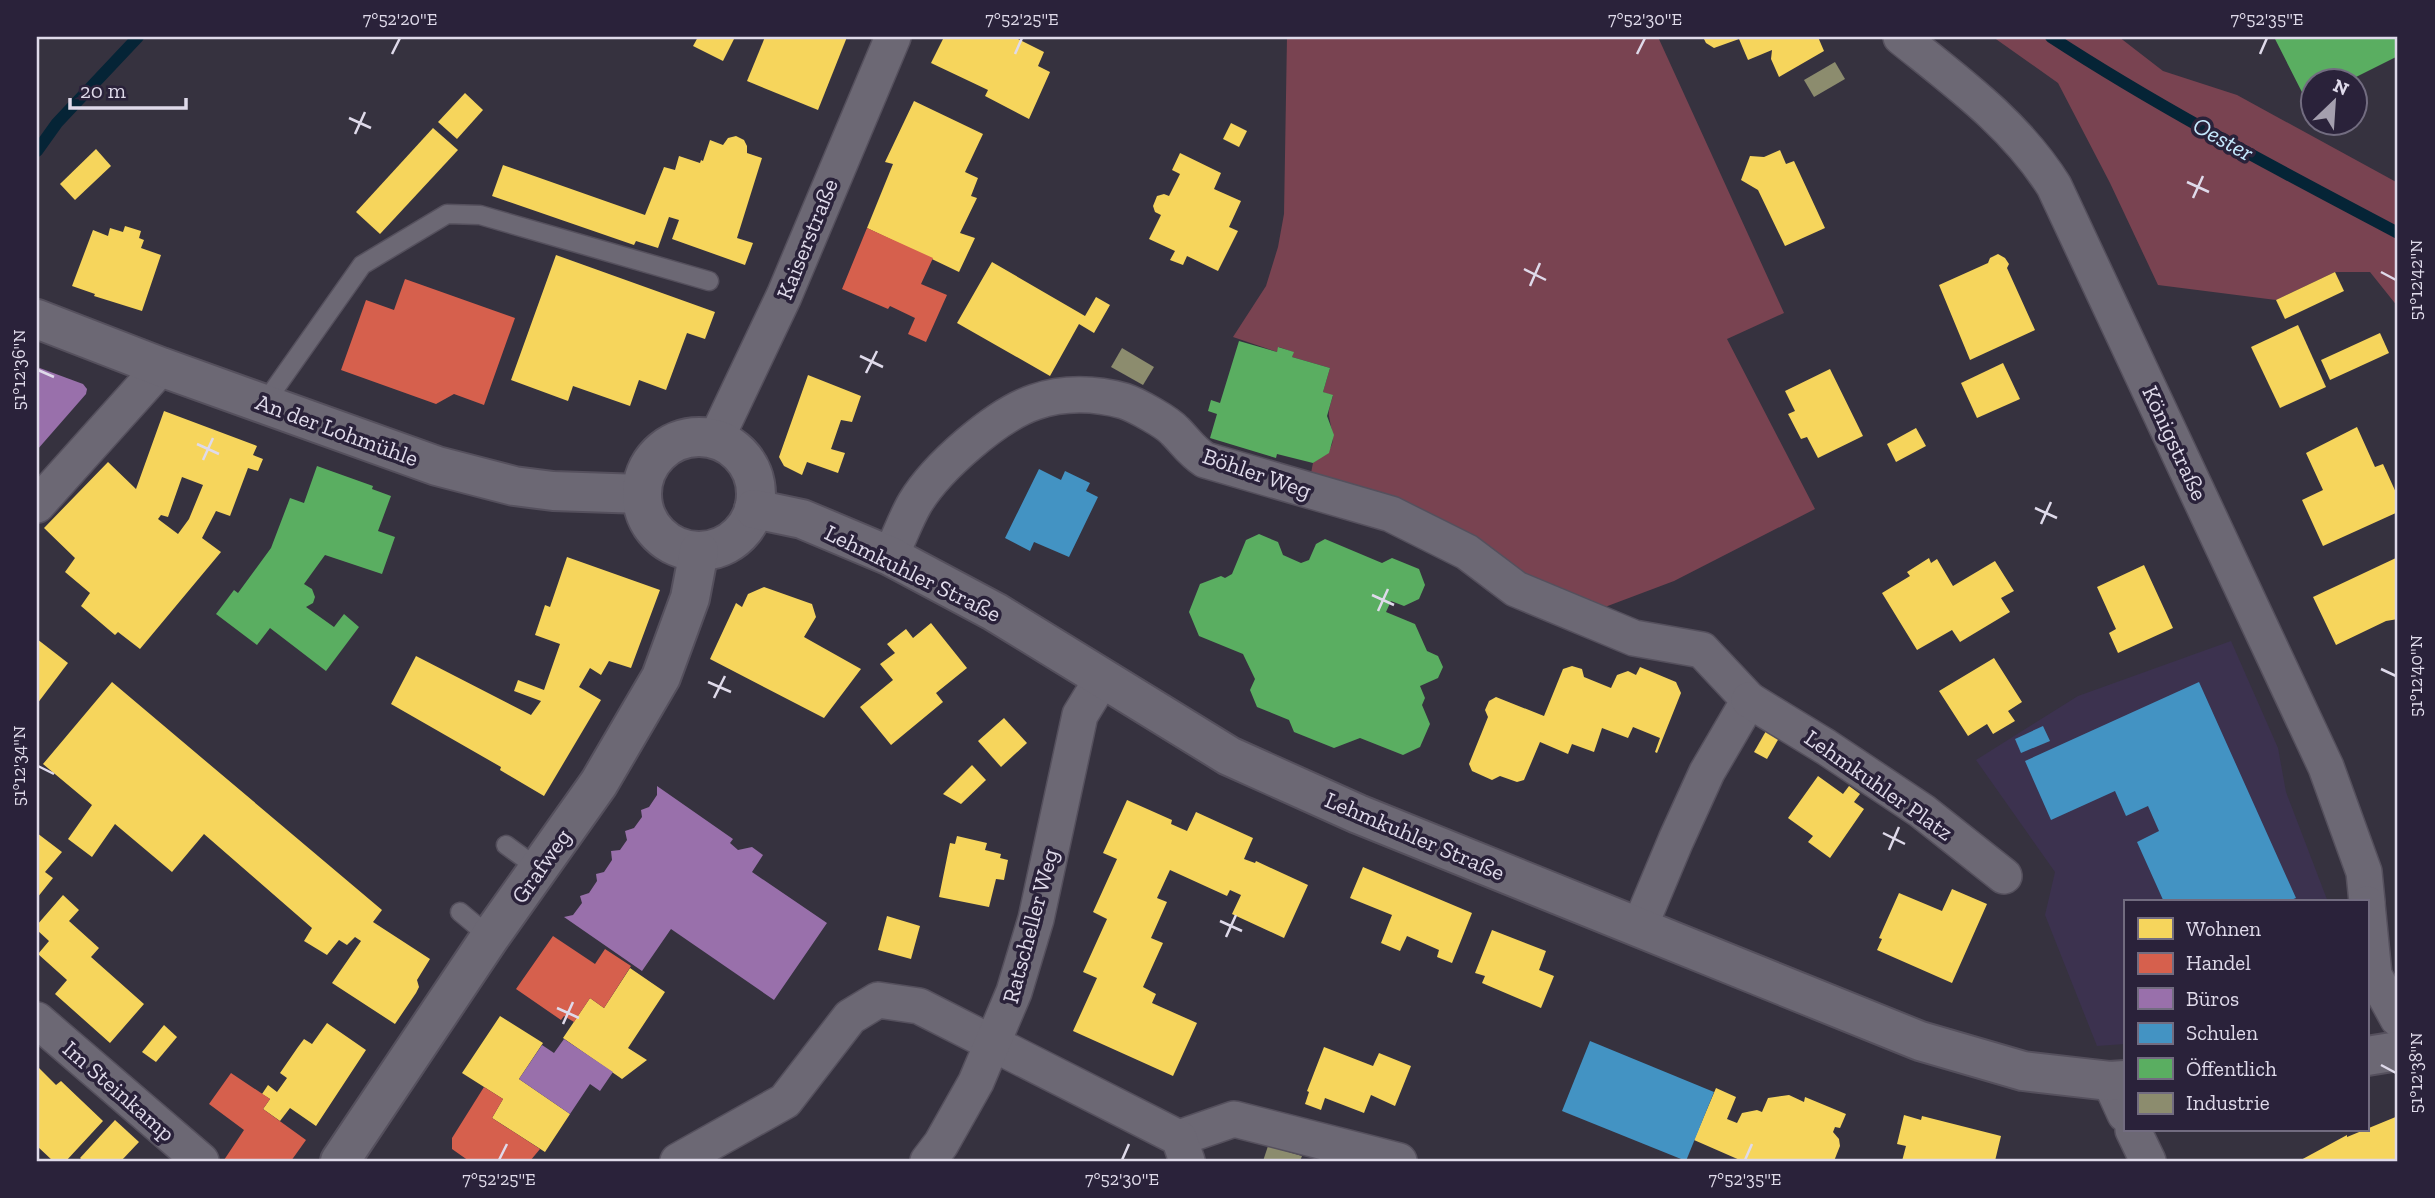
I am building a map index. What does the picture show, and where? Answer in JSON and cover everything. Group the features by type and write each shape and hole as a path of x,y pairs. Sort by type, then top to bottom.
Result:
{"main road":[{"name":"An der Lohmühle","path":"39,321 437,466 482,479 553,491 642,494"},
{"path":"689,437 716,439 739,452 750,466 756,487 754,509 748,522 734,539 717,548 699,551 682,549 667,542 646,516 642,494 647,468 664,447 689,437"},
{"name":"Lehmkuhler Straße","path":"754,509 802,519 890,556 995,612 1229,756 1358,814 1920,1041 2023,1071 2120,1092"},
{"name":"Grafweg","path":"340,1161 490,937 599,783 661,677 690,598 699,551"},
{"path":"2368,1056 2398,1051"}],"street":[{"name":"Kaiserstraße","path":"716,439 784,296 893,37"},
{"name":"Königstraße","path":"1901,37 1990,108 2040,162 2054,186 2326,767 2364,872 2367,900"},
{"path":"37,505 161,367"},
{"name":"Böhler Weg","path":"890,556 916,502 952,458 1002,419 1034,402 1074,394 1126,402 1173,429 1189,449 1205,460 1391,514 1467,552 1517,589 1601,625"},
{"name":"Lehmkuhler Platz","path":"1601,625 1634,638 1702,649 1749,700 1922,811 2004,876"},
{"name":"Ratscheller Weg","path":"928,1161 941,1144 970,1092 995,1042 1014,992 1036,919 1080,715 1102,679"},
{"path":"1639,929 1675,840 1707,772 1749,700"},
{"name":"Königstraße","path":"2368,913 2374,975 2398,1019"},
{"path":"678,1161 785,1101 850,1017 878,1000 919,1006 995,1042 1183,1150 1234,1119 1399,1161"},
{"name":"Im Steinkamp","path":"37,1020 201,1161"},
{"path":"2134,1132 2148,1161"}],"lane":[{"path":"264,404 362,265 447,214 480,215 709,281"},
{"path":"506,845 539,869"},
{"path":"460,912 490,937"}],"shaded area":[{"path":"1287,37 1658,37 1784,313 1727,339 1815,509 1674,581 1597,610 1310,478 1313,463 1327,452 1333,438 1329,414 1333,396 1323,392 1330,368 1292,357 1293,352 1279,347 1277,352 1233,337 1266,286 1278,247 1284,214"},
{"path":"1993,37 2119,37 2163,71 2237,95 2298,128 2298,136 2312,136 2398,183 2398,307 2370,272 2335,272 2276,300 2158,285 2110,183 2058,83"},
{"path":"2231,641 2278,748 2286,792 2327,900 2124,900 2124,1044 2097,1046 2045,915 2055,872 1976,760 2078,696"}],"building: Wohnen":[{"path":"698,37 735,37 723,61 693,46"},
{"path":"765,37 847,37 818,110 747,81"},
{"path":"944,37 1014,37 1044,52 1038,66 1050,72 1029,119 985,96 988,90 931,63"},
{"path":"1703,37 1818,37 1824,51 1779,77 1771,59 1772,50 1748,60 1739,39 1714,48 1706,43"},
{"path":"465,93 483,110 457,139 438,122"},
{"path":"914,101 983,134 965,172 978,178 971,196 977,198 960,233 975,238 959,272 867,228 893,164 885,162"},
{"path":"1231,123 1247,131 1239,147 1223,139"},
{"path":"433,128 458,150 380,234 356,212"},
{"path":"736,136 744,140 747,153 762,158 737,238 753,243 745,265 672,239 679,220 669,217 658,248 636,241 634,245 492,196 503,165 645,215 664,167 675,170 679,156 700,163 710,140 723,145 728,138"},
{"path":"96,149 111,166 75,200 60,184"},
{"path":"1780,150 1786,164 1794,161 1825,228 1785,246 1758,190 1741,180 1750,156 1764,157"},
{"path":"1180,153 1221,173 1214,189 1241,201 1229,227 1238,231 1218,271 1187,256 1183,265 1170,260 1175,251 1149,239 1161,215 1155,212 1153,206 1157,196 1169,196 1180,174 1172,170"},
{"path":"125,226 141,231 139,238 144,240 141,248 161,255 142,311 72,286 93,230 108,236 110,228 123,232"},
{"path":"1998,254 2009,264 2007,268 2035,330 1970,360 1939,285 1988,263 1990,258"},
{"path":"556,255 715,312 705,339 687,333 666,390 639,380 630,406 573,386 568,401 511,380"},
{"path":"992,262 1085,316 1096,297 1110,305 1094,333 1079,324 1050,376 957,323"},
{"path":"2335,272 2344,291 2285,319 2276,300"},
{"path":"2298,325 2326,387 2280,408 2251,347"},
{"path":"2380,333 2389,353 2330,380 2321,360"},
{"path":"2003,363 2020,399 1977,418 1961,383"},
{"path":"1830,369 1863,436 1818,458 1807,437 1801,439 1788,414 1795,411 1785,391"},
{"path":"808,375 861,396 852,422 841,420 831,449 845,453 838,473 807,462 802,475 784,466 779,457"},
{"path":"164,411 257,446 253,455 263,459 258,471 248,468 230,516 216,511 202,538 221,552 140,649 118,632 115,635 81,606 90,593 65,572 75,558 44,528 108,462 136,489","holes":["182,477 203,485 189,519 178,534 158,519 161,515 168,517"]},
{"path":"2357,427 2375,467 2383,464 2398,497 2398,512 2323,546 2302,500 2323,490 2306,453"},
{"path":"1916,428 1926,446 1896,462 1887,444"},
{"path":"567,557 660,590 631,668 609,661 601,675 590,668 579,687 601,700 544,796 500,770 501,767 391,704 416,656 531,715 541,701 514,691 518,680 544,690 560,644 535,635 545,605 550,607"},
{"path":"2398,557 2398,619 2386,621 2336,645 2313,597"},
{"path":"1929,558 1931,563 1937,559 1953,586 1995,561 2014,591 2001,598 2010,612 1960,642 1952,630 1917,650 1882,593 1910,576 1907,572"},
{"path":"2144,565 2173,628 2118,653 2109,633 2116,629 2097,587"},
{"path":"764,587 812,604 816,617 804,637 861,669 824,718 710,659 736,603 742,607 748,594"},
{"path":"931,623 967,668 936,693 943,702 891,745 860,707 893,680 880,664 895,653 887,644 906,629 913,638"},
{"path":"37,639 68,663 37,704"},
{"path":"1994,658 2022,702 2008,711 2015,721 1993,734 1987,724 1968,736 1939,691"},
{"path":"1572,666 1582,669 1584,677 1611,688 1617,675 1628,671 1636,675 1640,667 1676,682 1681,693 1657,753 1655,752 1660,738 1633,727 1628,738 1602,728 1594,752 1572,744 1568,754 1540,742 1524,780 1517,782 1500,776 1492,780 1472,771 1469,764 1488,717 1485,710 1489,701 1496,697 1544,716 1563,669"},
{"path":"112,682 382,910 373,922 430,959 417,980 419,987 416,993 395,1024 332,983 361,941 355,937 347,945 339,940 327,955 304,941 312,928 204,834 172,872 115,824 92,857 68,839 92,805 43,764"},
{"path":"1004,718 1027,743 1001,767 978,741"},
{"path":"1770,724 1783,731 1767,759 1754,752"},
{"path":"972,765 986,780 961,804 943,794"},
{"path":"1818,776 1843,794 1849,786 1860,794 1854,802 1864,809 1830,858 1808,842 1813,836 1788,818"},
{"path":"1127,800 1172,820 1171,824 1187,831 1196,812 1253,838 1244,859 1255,863 1256,861 1308,885 1284,938 1232,914 1241,895 1230,890 1227,896 1170,870 1157,898 1167,902 1151,938 1163,943 1143,987 1156,994 1152,1003 1197,1023 1173,1076 1073,1031 1097,978 1083,972 1107,919 1093,912 1117,859 1103,853"},
{"path":"37,833 62,852 45,872 53,878 37,898"},
{"path":"957,836 987,843 985,850 1001,854 1000,858 1008,860 1004,880 996,879 989,907 939,897 950,843 955,844"},
{"path":"1363,867 1472,913 1452,963 1437,957 1439,950 1407,936 1400,951 1381,943 1392,915 1350,898"},
{"path":"1952,889 1987,904 1952,983 1877,950 1882,939 1879,938 1899,893 1942,911"},
{"path":"63,895 79,910 69,921 99,948 91,957 144,1004 110,1043 55,994 67,980 38,954 49,941 37,930 37,925"},
{"path":"887,916 920,926 911,959 878,950"},
{"path":"1492,930 1546,951 1539,970 1554,976 1541,1008 1482,983 1485,976 1475,973"},
{"path":"630,968 665,992 628,1048 647,1060 622,1079 563,1038 590,998 604,1008"},
{"path":"500,1016 543,1043 519,1079 570,1114 545,1152 492,1118 503,1099 462,1073"},
{"path":"327,1023 366,1050 316,1126 290,1108 280,1121 263,1109 270,1099 262,1094 268,1085 277,1092 287,1078 280,1073 298,1047 304,1039 312,1044"},
{"path":"164,1025 177,1037 156,1062 142,1052"},
{"path":"1324,1047 1373,1066 1379,1053 1411,1066 1395,1106 1371,1095 1364,1113 1325,1098 1321,1110 1305,1104 1309,1092 1307,1091"},
{"path":"37,1066 56,1085 61,1081 103,1121 66,1161 53,1161 37,1146"},
{"path":"1716,1088 1736,1097 1727,1119 1737,1123 1742,1113 1757,1110 1762,1112 1768,1098 1789,1095 1804,1102 1805,1097 1846,1114 1840,1128 1835,1127 1833,1132 1839,1139 1840,1146 1834,1161 1742,1161 1694,1140"},
{"path":"1904,1115 1921,1120 1922,1116 2001,1136 1995,1161 1902,1161 1906,1146 1897,1144"},
{"path":"2398,1116 2398,1161 2299,1161 2347,1135 2368,1132 2368,1128"},
{"path":"115,1120 139,1142 121,1161 83,1161 80,1158"}],"building: Handel":[{"path":"867,228 933,258 921,284 947,295 926,342 908,334 915,318 842,289"},
{"path":"405,279 515,318 484,405 454,394 436,404 341,370 366,300 394,310"},
{"path":"553,936 595,964 605,949 631,966 604,1008 590,998 574,1022 564,1016 561,1020 516,989"},
{"path":"231,1073 270,1099 263,1109 306,1140 291,1161 224,1160 244,1130 209,1104"},
{"path":"484,1087 503,1099 492,1118 540,1149 530,1161 469,1161 452,1149 452,1138"}],"building: Büros":[{"path":"37,367 83,384 87,389 86,394 37,450"},
{"path":"657,786 733,839 730,843 738,850 752,847 763,855 752,872 827,923 774,1000 671,929 642,971 564,917 573,915 582,903 580,896 589,893 597,881 596,874 604,872 612,860 611,851 620,850 627,840 625,831 634,828 642,817 641,810 649,807 657,795"},
{"path":"564,1039 613,1072 600,1091 590,1084 570,1114 519,1079 542,1045 554,1053"}],"building: Schulen":[{"path":"1039,469 1061,480 1065,471 1090,483 1086,491 1098,497 1069,557 1034,542 1030,551 1005,538"},
{"path":"2199,682 2296,898 2163,900 2137,842 2159,831 2148,806 2126,816 2115,791 2051,820 2025,761"},
{"path":"2043,726 2050,741 2021,753 2015,739"},
{"path":"1590,1041 1714,1092 1686,1161 1562,1111"}],"building: Öffentlich":[{"path":"2274,37 2398,37 2398,56 2368,71 2368,66 2298,66 2298,84"},
{"path":"1239,341 1277,352 1278,347 1294,352 1292,357 1330,368 1323,392 1333,395 1327,416 1334,435 1329,453 1313,463 1277,454 1276,458 1210,438 1217,414 1208,411 1211,400 1220,403"},
{"path":"317,466 373,486 372,489 391,496 378,531 395,537 382,574 325,555 304,584 312,589 315,597 313,603 306,607 334,627 344,614 359,627 326,671 270,628 257,645 216,614 234,590 238,593 271,548 290,498 304,503"},
{"path":"1259,534 1278,542 1283,555 1301,563 1309,560 1316,544 1325,539 1382,563 1392,558 1419,569 1425,585 1419,599 1404,606 1391,601 1386,612 1415,624 1427,651 1438,656 1443,667 1438,678 1420,686 1425,698 1422,705 1430,724 1420,747 1403,755 1360,738 1334,748 1294,732 1289,720 1257,707 1250,690 1255,679 1243,654 1199,636 1189,612 1200,584 1232,574 1246,540"}],"building: Industrie":[{"path":"1835,62 1845,79 1814,97 1804,80"},
{"path":"1122,348 1154,367 1143,385 1111,367"},
{"path":"1268,1146 1302,1156 1300,1161 1263,1161"}],"waterway":[{"path":"37,151 57,123 138,37"},
{"name":"Oester","path":"2051,37 2179,115 2398,233"}]}
